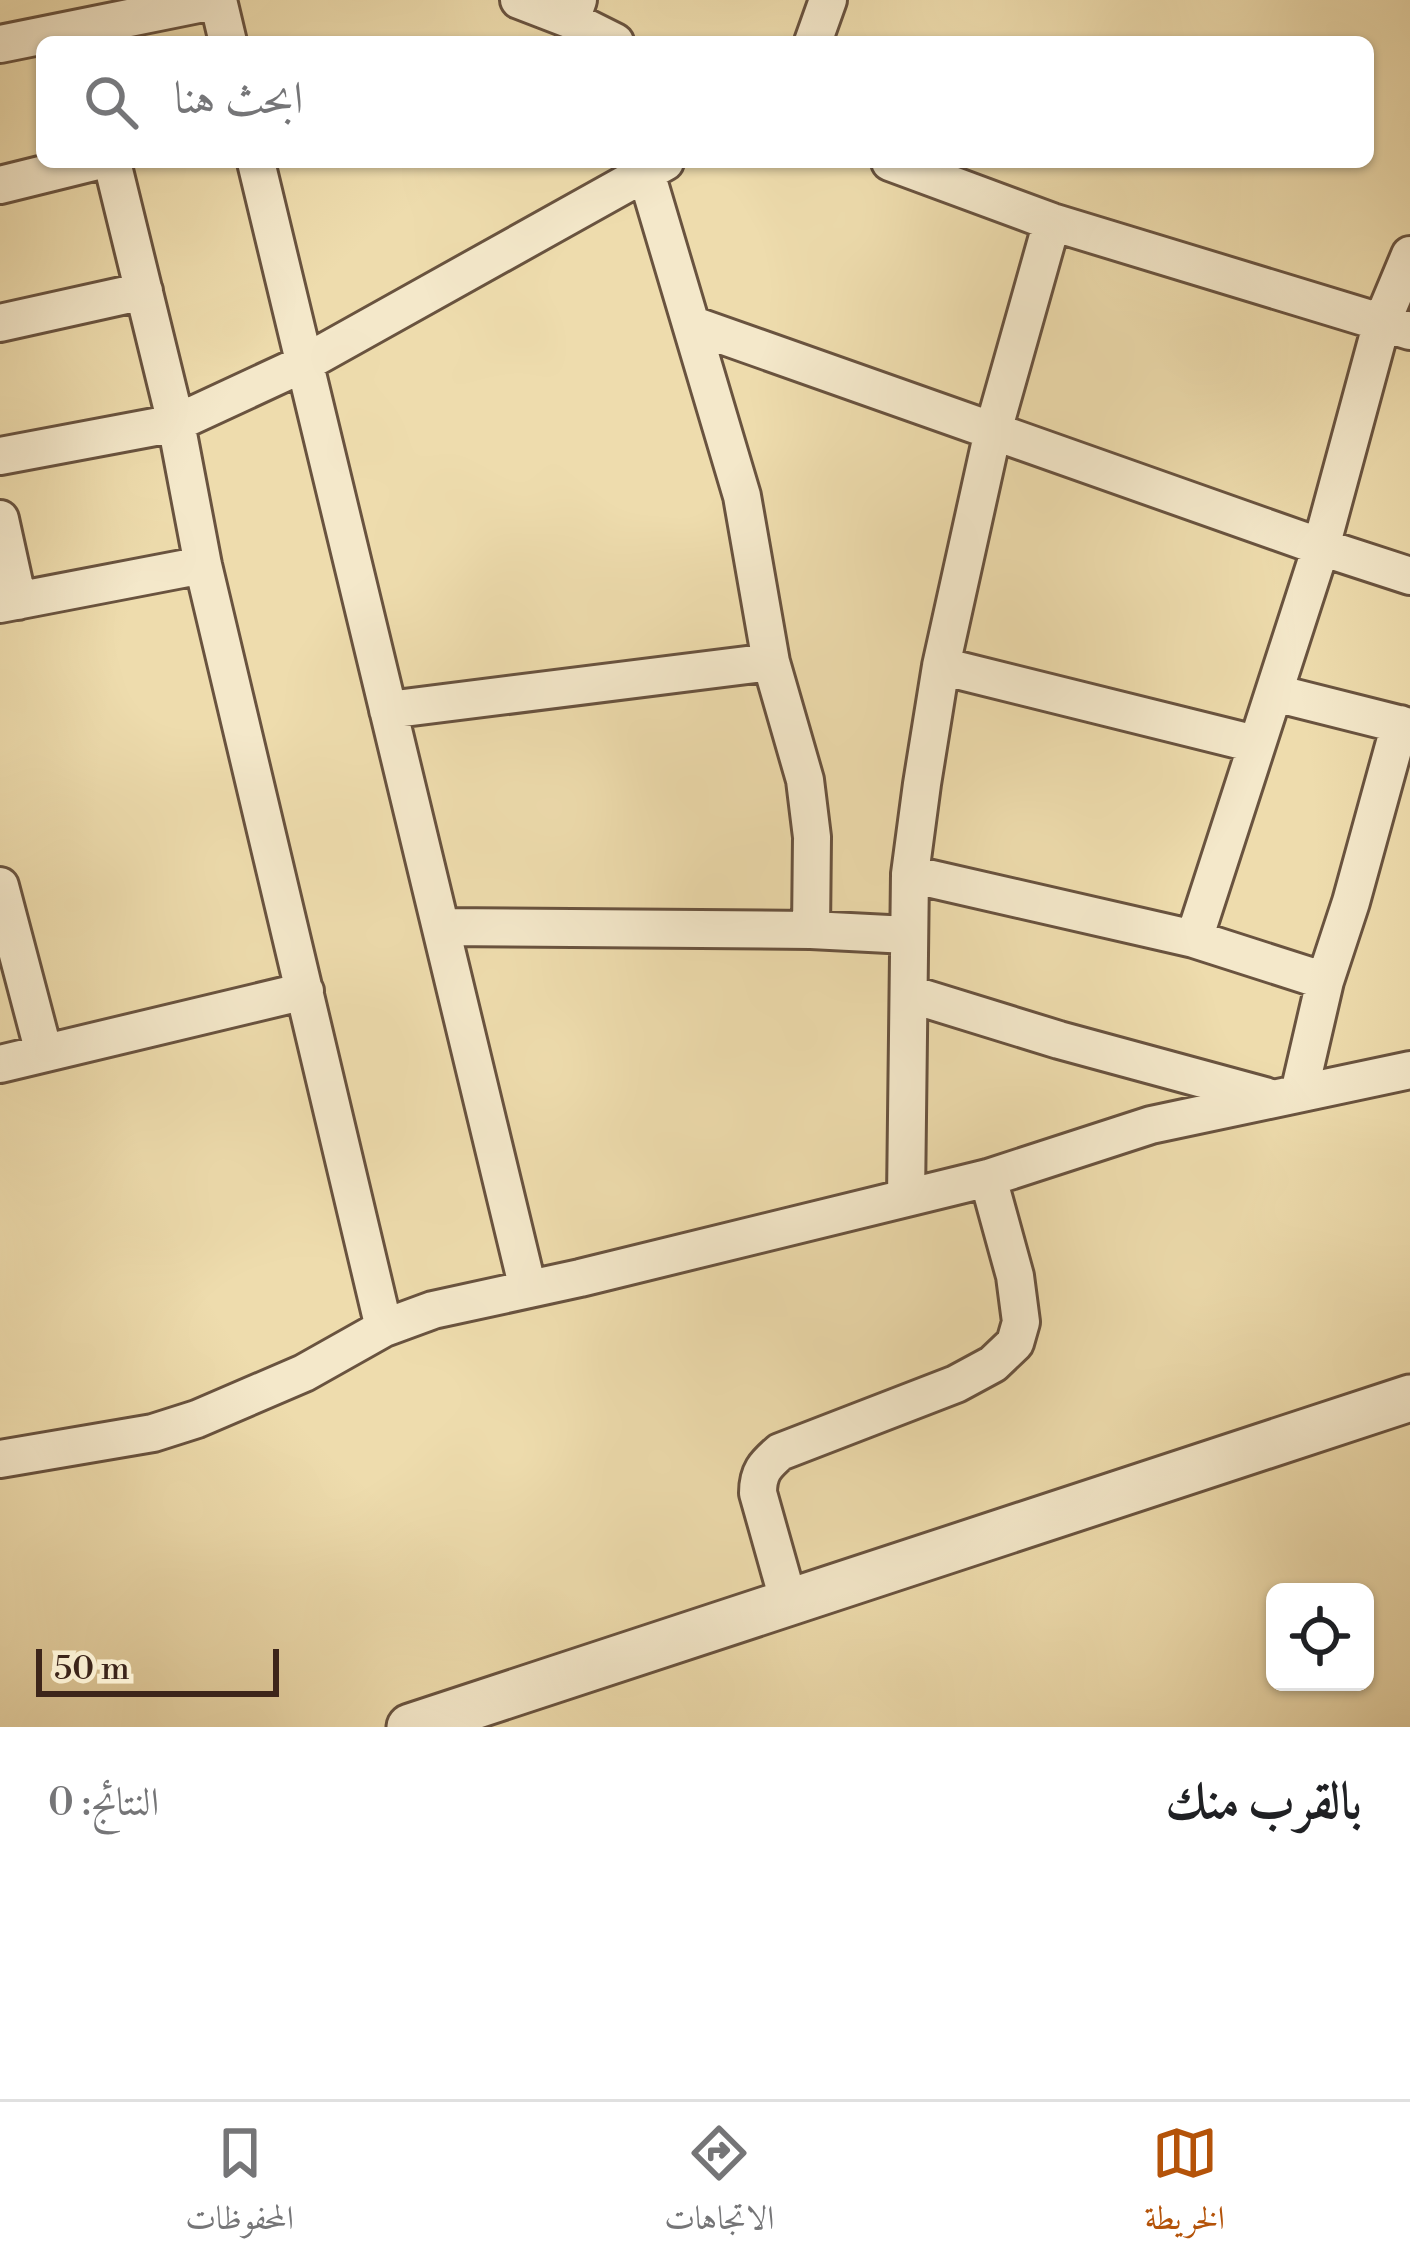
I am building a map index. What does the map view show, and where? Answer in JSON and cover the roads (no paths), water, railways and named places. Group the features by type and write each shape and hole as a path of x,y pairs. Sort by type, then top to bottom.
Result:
{"street":[{"path":"0,44 218,0 227,36"},
{"path":"519,0 574,10 607,36"},
{"path":"815,36 827,0"},
{"path":"0,184 68,168"},
{"path":"113,168 384,1328"},
{"path":"257,168 528,1289"},
{"path":"0,455 176,423 303,364 654,168"},
{"path":"656,168 693,325 750,529 771,662 811,813 811,930"},
{"path":"906,168 1052,221 1396,326"},
{"path":"907,1198 910,874 940,666 993,431 1052,221"},
{"path":"1194,939 1396,326 1410,255"},
{"path":"0,323 144,291"},
{"path":"693,325 1410,575"},
{"path":"0,519 9,603 203,565"},
{"path":"388,710 771,662"},
{"path":"940,666 1256,744"},
{"path":"1275,693 1405,726 1287,1096"},
{"path":"910,874 1194,939 1325,981"},
{"path":"2,909 44,1054"},
{"path":"442,927 908,935"},
{"path":"0,1064 304,991"},
{"path":"910,994 1059,1040 1287,1096"},
{"path":"0,1459 153,1433 197,1419 304,1372 384,1328 434,1310 988,1178 1151,1125 1410,1070"},
{"path":"790,1603 758,1493 763,1467 780,1452 956,1384 993,1364 1015,1343 1021,1322 1015,1276 988,1178"},
{"path":"410,1727 1410,1398"}]}
